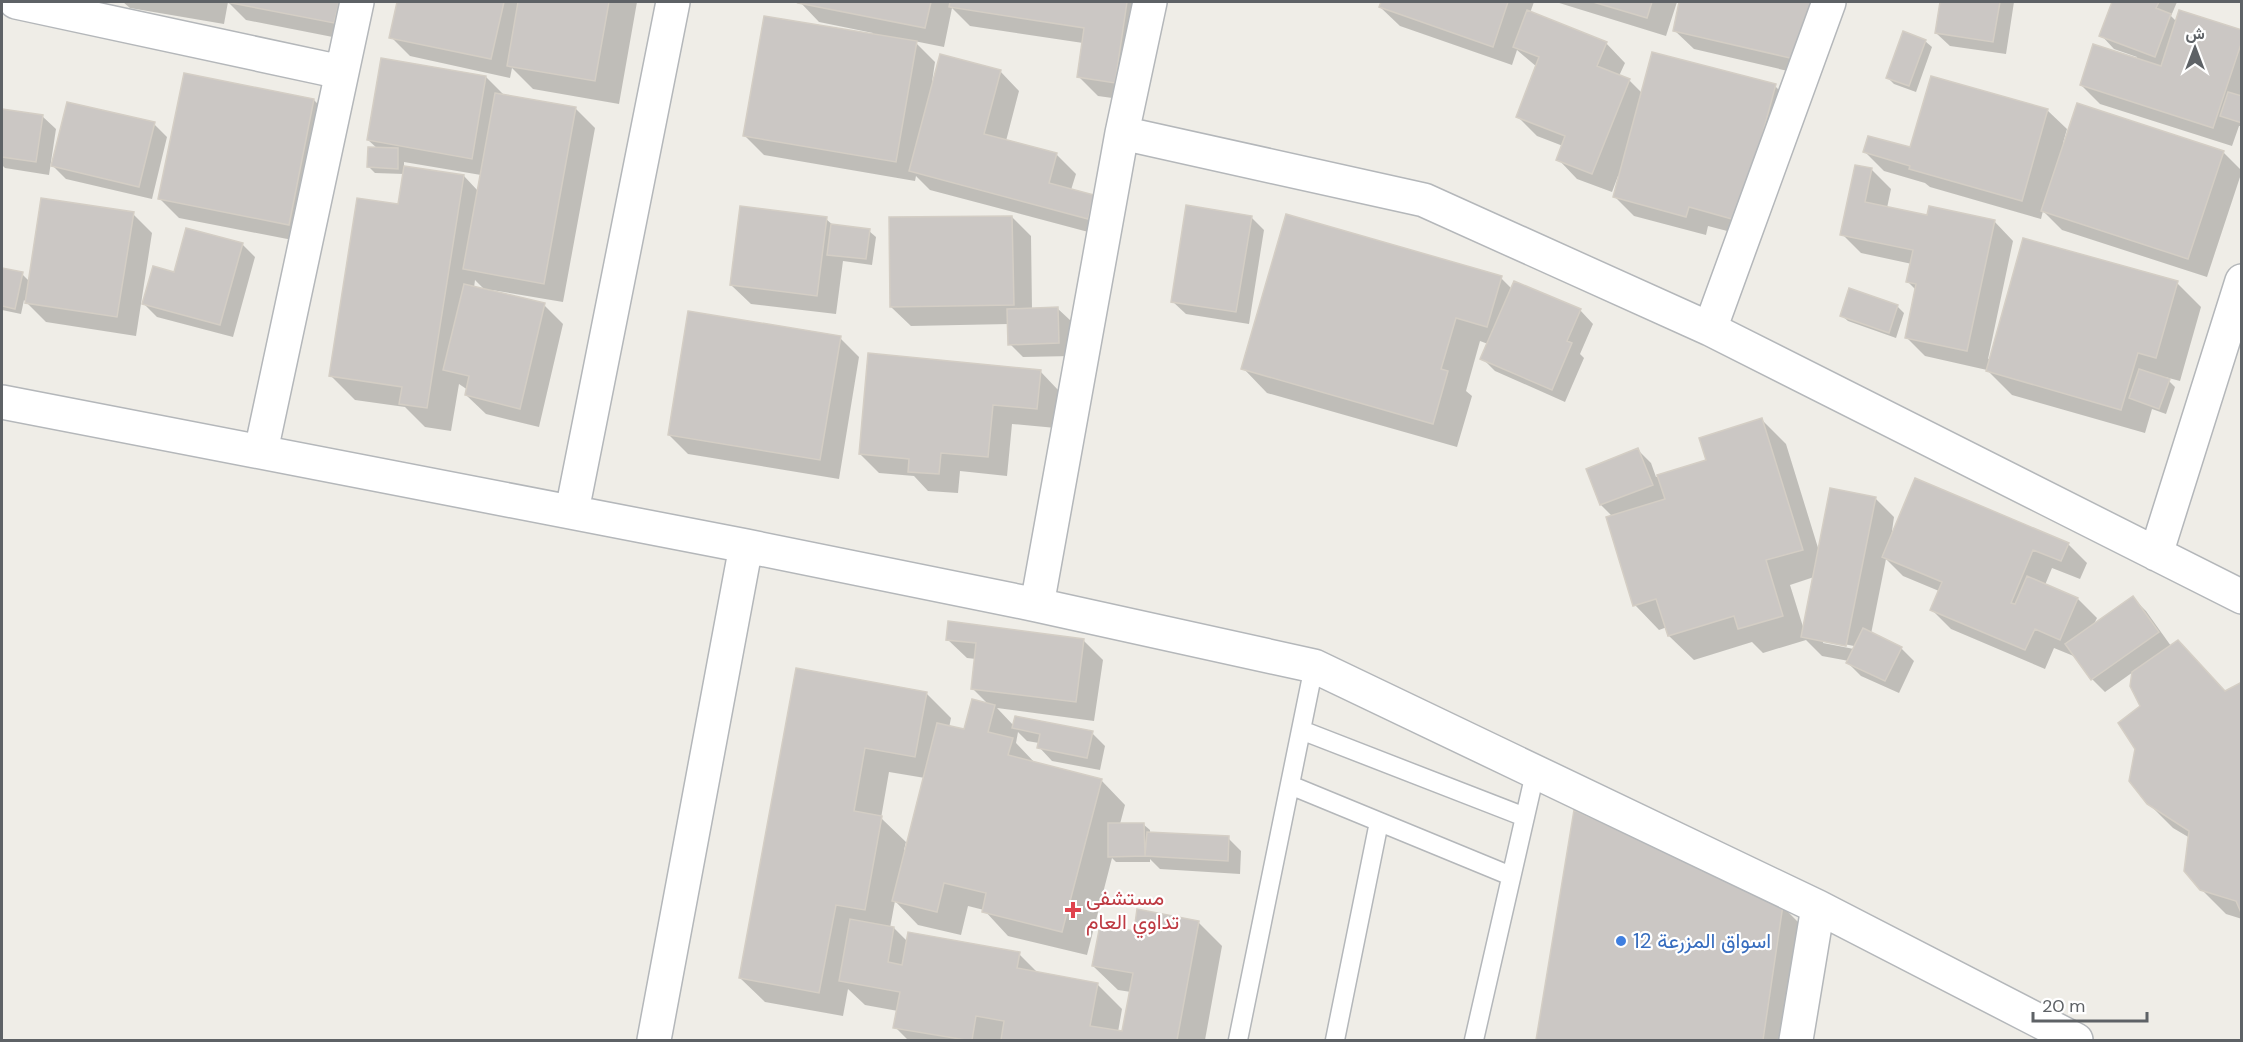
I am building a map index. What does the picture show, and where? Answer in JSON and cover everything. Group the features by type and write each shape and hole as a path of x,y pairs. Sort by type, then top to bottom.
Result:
{"street":[{"path":"16,2 61,6 341,72"},
{"path":"261,451 357,2"},
{"path":"573,511 674,2"},
{"path":"1037,605 1122,133 1150,2"},
{"path":"1710,329 1829,2"},
{"path":"1122,133 1424,200 1710,329 2241,597"},
{"path":"2156,554 2241,281"},
{"path":"2,402 573,511 1037,605 1314,666 1818,907 2076,1041"},
{"path":"654,1041 746,546"},
{"path":"1796,1041 1818,907"}],"lane":[{"path":"1238,1041 1314,666"},
{"path":"1301,730 1525,817"},
{"path":"1474,1041 1535,772"},
{"path":"1290,784 1511,876"},
{"path":"1335,1041 1379,822"}],"building":[{"path":"226,2 339,2 334,23"},
{"path":"397,2 504,2 491,59 389,38"},
{"path":"518,2 609,2 595,81 507,66"},
{"path":"799,2 931,2 925,28"},
{"path":"950,2 1127,2 1115,83 1077,77 1084,28 949,7"},
{"path":"1381,2 1508,2 1493,47 1379,7"},
{"path":"1593,2 1652,2 1647,18"},
{"path":"1679,2 1812,2 1799,60 1673,31"},
{"path":"1940,2 2000,2 1993,42 1935,33"},
{"path":"2112,2 2159,2 2156,8 2171,14 2155,57 2099,36"},
{"path":"1527,10 1607,42 1597,66 1630,79 1592,174 1556,160 1565,136 1516,117 1539,57 1513,47"},
{"path":"2179,10 2242,30 2242,41 2213,128 2080,85 2093,44 2161,66"},
{"path":"764,16 917,41 896,162 743,136"},
{"path":"1903,31 1926,40 1909,86 1886,78"},
{"path":"1652,52 1776,84 1739,221 1689,207 1686,217 1613,197"},
{"path":"940,54 1001,70 984,134 1057,153 1049,183 1094,195 1088,219 909,171"},
{"path":"381,58 486,76 472,159 367,140"},
{"path":"184,73 314,99 289,225 158,199"},
{"path":"1931,76 2048,109 2022,201 1909,169 1910,166 1863,152 1868,136 1910,147"},
{"path":"2228,92 2242,96 2242,123 2220,116"},
{"path":"495,93 576,107 544,284 463,269"},
{"path":"67,102 155,122 139,187 51,166"},
{"path":"2077,103 2224,151 2188,259 2041,211"},
{"path":"2,109 43,115 36,162 2,157"},
{"path":"368,147 398,148 398,169 367,167"},
{"path":"1855,165 1872,168 1865,202 1927,215 1929,206 1995,220 1967,351 1905,338 1916,284 1906,282 1913,250 1840,235"},
{"path":"404,166 464,175 427,408 399,404 402,387 329,376 357,198 398,204"},
{"path":"41,198 134,212 117,317 25,303"},
{"path":"1186,205 1252,216 1236,312 1171,302"},
{"path":"740,206 827,217 817,296 730,285"},
{"path":"1286,214 1502,276 1487,327 1456,318 1441,369 1448,371 1433,424 1241,369"},
{"path":"1012,216 1014,305 890,307 889,217"},
{"path":"831,224 870,229 866,259 827,255"},
{"path":"186,228 243,243 220,325 142,304 153,266 174,272"},
{"path":"2023,238 2178,281 2156,358 2138,353 2121,410 1986,371"},
{"path":"2,268 23,272 15,309 2,306"},
{"path":"1514,281 1581,309 1567,341 1572,343 1552,390 1480,359"},
{"path":"464,284 545,303 520,409 465,395 469,376 443,370"},
{"path":"1849,288 1898,305 1889,333 1840,316"},
{"path":"1058,307 1059,343 1008,345 1007,309"},
{"path":"688,311 841,336 820,460 668,435"},
{"path":"868,353 1041,370 1037,409 993,405 988,457 941,453 939,474 908,472 909,459 859,454"},
{"path":"2139,369 2170,379 2159,409 2129,398"},
{"path":"1762,418 1803,550 1766,560 1783,616 1738,629 1734,616 1668,636 1656,599 1633,606 1606,517 1665,499 1657,475 1706,460 1699,438"},
{"path":"1638,448 1653,485 1600,505 1586,469"},
{"path":"1915,478 2069,543 2061,561 2033,550 2011,603 2015,604 2027,576 2078,598 2060,640 2035,629 2025,650 1930,610 1942,582 1882,557"},
{"path":"1830,488 1876,497 1846,646 1801,637"},
{"path":"2133,596 2159,632 2091,680 2065,644"},
{"path":"948,621 1084,639 1076,702 971,689 976,643 946,640"},
{"path":"1863,628 1902,647 1885,681 1846,663"},
{"path":"2178,640 2225,691 2242,682 2242,915 2236,901 2200,890 2184,871 2189,831 2147,804 2129,781 2135,749 2118,723 2140,706 2130,686 2132,672"},
{"path":"796,668 927,692 915,757 865,748 854,811 882,816 865,910 836,905 819,993 739,978"},
{"path":"972,699 995,705 988,732 1013,738 1008,755 1102,779 1062,932 982,912 986,893 944,883 937,912 892,901 937,723 964,729"},
{"path":"1015,716 1093,731 1087,758 1037,748 1040,734 1012,728"},
{"path":"1574,810 1783,905 1763,1040 1536,1040"},
{"path":"1108,823 1144,823 1145,856 1108,857"},
{"path":"1147,832 1229,836 1228,861 1145,856"},
{"path":"1137,909 1199,921 1177,1040 1001,1040 1004,1021 976,1016 972,1040 893,1028 900,992 839,981 850,919 894,927 888,962 902,965 908,932 1020,952 1017,968 1098,983 1090,1026 1122,1031 1133,973 1092,966 1100,925 1134,931"}],"place":[{"name":"مستشفى تداوي العام","path":"1073,910"},
{"name":"اسواق المزرعة 12","path":"1621,941"}]}
